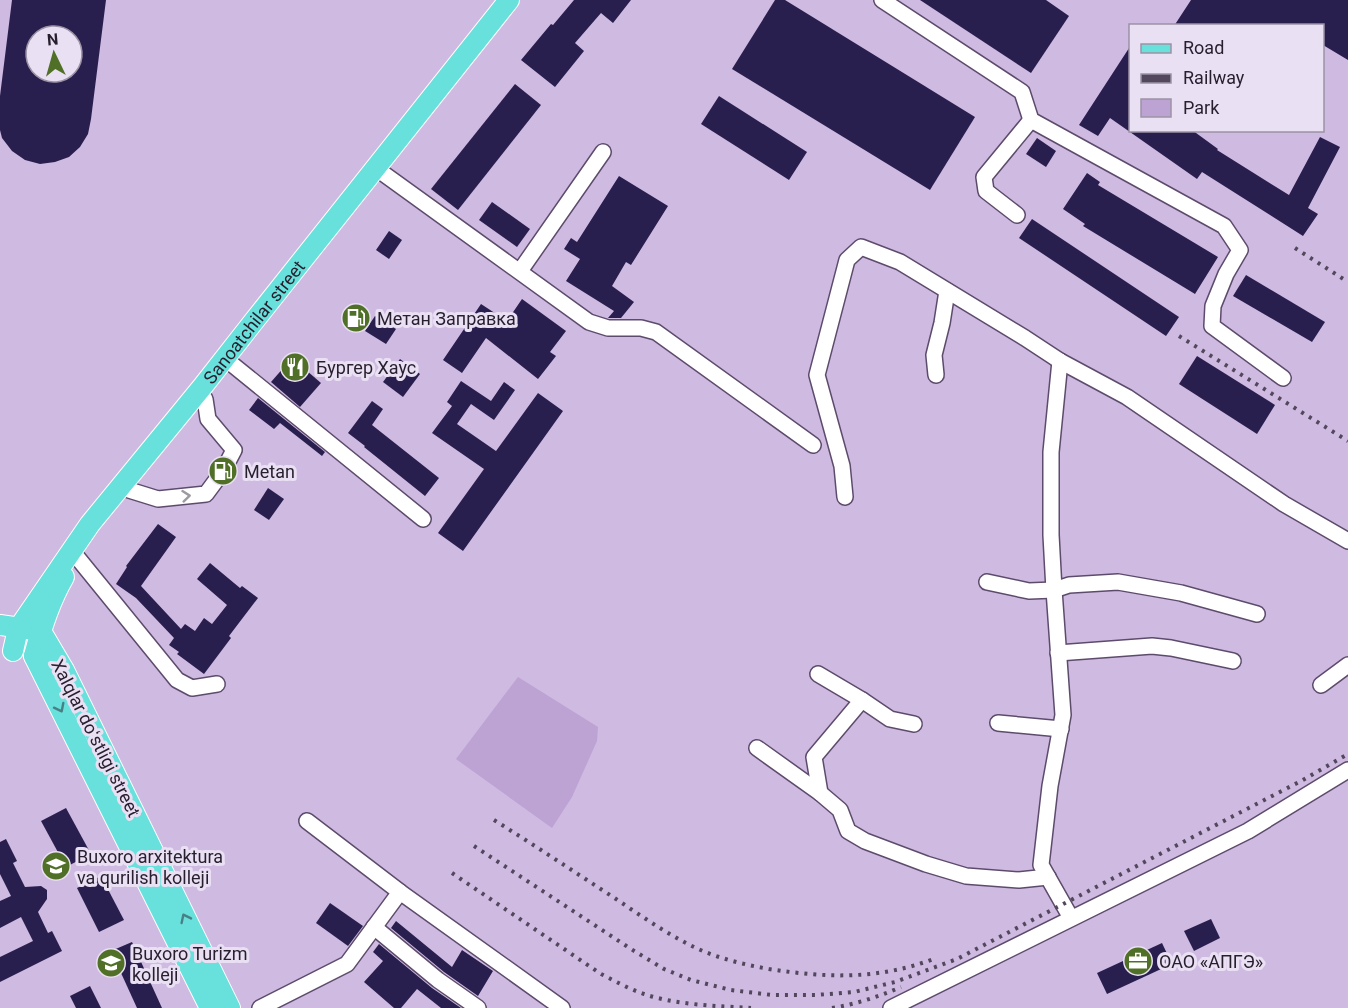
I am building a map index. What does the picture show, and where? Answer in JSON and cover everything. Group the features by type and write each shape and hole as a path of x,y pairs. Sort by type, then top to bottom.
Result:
{"main road":[{"name":"Sanoatchilar street","path":"7,649 9,627 509,0"},
{"name":"Sanoatchilar street","path":"34,656 41,631 62,580 92,535 233,365 522,0"},
{"path":"9,627 41,631"},
{"name":"Xalqlar doʻstligi street","path":"41,631 64,670 230,1008"},
{"name":"Xalqlar doʻstligi street","path":"7,649 34,656 210,1008"}],"street":[{"path":"882,0 1022,92 1031,120 1224,226 1240,250 1226,274 1213,306 1212,326 1283,378"},
{"path":"1017,215 986,191 984,177 1031,120"},
{"path":"519,271 603,152"},
{"path":"384,174 589,322 608,327 641,328 656,332 813,445"},
{"path":"845,497 842,466 817,375 847,260 861,247 900,262 1060,361 1126,397 1284,504 1348,541"},
{"path":"936,375 934,355 947,291"},
{"path":"1060,361 1050,452 1054,590 1063,715 1050,786 1041,865 1071,918"},
{"path":"233,365 423,519"},
{"path":"129,490 158,499 206,494 223,471 234,450 208,419 205,399"},
{"path":"77,557 177,680 192,688 216,684"},
{"path":"987,582 1029,591 1054,590 1069,585 1118,582 1181,593 1257,614"},
{"path":"1058,653 1152,646 1233,662"},
{"path":"1321,685 1348,665"},
{"path":"818,674 890,719 914,724"},
{"path":"820,794 814,758 862,700"},
{"path":"998,723 1061,729"},
{"path":"758,748 840,810 848,831 866,841 926,864 966,876 1019,880 1048,877"},
{"path":"891,1008 1248,831 1348,770"},
{"path":"307,821 400,892 562,1008"},
{"path":"260,1008 347,963 400,892"},
{"path":"374,927 438,980 478,1008"}],"green space":[{"path":"518,677 598,727 597,741 572,797 552,828 456,759"}],"building":[{"path":"12,0 106,0 91,119 88,134 80,147 69,157 40,164 25,160 12,151 2,138 0,96"},
{"path":"574,0 631,0 613,23 601,13 575,43 584,51 555,87 521,60"},
{"path":"775,0 785,0 975,117 930,190 732,69"},
{"path":"920,0 1046,0 1069,16 1031,73"},
{"path":"1191,0 1348,0 1348,60 1324,46 1324,24 1175,24"},
{"path":"1129,48 1129,131 1110,118 1098,136 1079,125"},
{"path":"515,84 541,105 458,210 431,189"},
{"path":"719,96 807,152 789,180 701,124"},
{"path":"1130,132 1195,132 1217,150 1289,195 1320,137 1340,147 1308,208 1318,214 1303,236 1202,172 1197,179"},
{"path":"1037,138 1056,151 1046,167 1026,154"},
{"path":"1087,173 1100,182 1098,185 1218,257 1195,294 1083,226 1085,224 1063,209"},
{"path":"619,176 668,206 631,265 626,262 612,286 634,302 621,318 608,318 614,311 566,281 580,259 564,249 571,238 577,242"},
{"path":"492,202 530,229 517,247 479,220"},
{"path":"1032,219 1179,317 1166,336 1019,238"},
{"path":"389,231 402,240 389,259 376,250"},
{"path":"1246,275 1325,322 1312,342 1233,296"},
{"path":"522,299 566,331 550,352 556,356 538,379 486,338 462,373 443,360 481,304 507,321"},
{"path":"375,316 396,329 386,344 365,331"},
{"path":"1197,356 1275,405 1257,434 1179,384"},
{"path":"292,358 321,383 300,407 271,382"},
{"path":"400,359 420,374 403,397 383,382"},
{"path":"461,381 491,401 504,382 515,390 494,420 471,404 457,424 496,451 538,393 563,411 463,551 438,533 484,469 432,433 452,406 447,402"},
{"path":"258,398 325,452 322,456 280,423 274,429 249,410"},
{"path":"372,401 383,409 372,425 439,478 425,496 348,433"},
{"path":"268,488 284,499 269,520 254,510"},
{"path":"158,524 176,537 141,586 181,629 185,624 195,631 204,618 212,624 227,605 197,579 210,563 240,588 242,586 258,598 204,674 177,654 179,652 169,645 174,638 136,598 116,584 126,566"},
{"path":"66,808 91,854 66,867 41,821"},
{"path":"6,839 17,861 13,863 25,887 41,886 47,890 47,899 38,912 48,933 52,931 62,951 0,982 0,957 33,941 21,917 0,928 0,901 11,896 0,874 0,842"},
{"path":"101,876 124,920 99,932 77,888"},
{"path":"330,903 363,926 348,946 316,923"},
{"path":"1211,919 1220,938 1194,951 1184,931"},
{"path":"396,921 452,967 462,950 493,971 478,996 444,972 391,928"},
{"path":"132,942 162,1008 137,1008 111,951"},
{"path":"1162,943 1172,964 1107,994 1097,973"},
{"path":"379,944 432,988 461,1008 441,1008 417,989 401,1008 394,1008 364,982 383,961 373,952"},
{"path":"90,986 101,1008 76,1008 70,996"}],"railway":[{"path":"1295,248 1348,282"},
{"path":"1179,336 1348,441"},
{"path":"474,846 631,949 664,969 691,980 731,990 772,995 854,992 895,982 957,959 1301,781 1348,754"},
{"path":"494,820 667,933 696,948 727,959 769,969 812,974 853,975 894,970 936,958"},
{"path":"452,873 601,974 627,987 669,1001 751,1008"},
{"path":"832,1008 867,1000 901,987"}],"place":[{"name":"Метан Заправка","path":"356,318"},
{"name":"Бургер Хаус","path":"295,367"},
{"name":"Metan","path":"223,471"},
{"name":"Buxoro arxitektura va qurilish kolleji","path":"56,866"},
{"name":"ОАО «АПГЭ»","path":"1138,961"},
{"name":"Buxoro Turizm kolleji","path":"111,963"}]}
